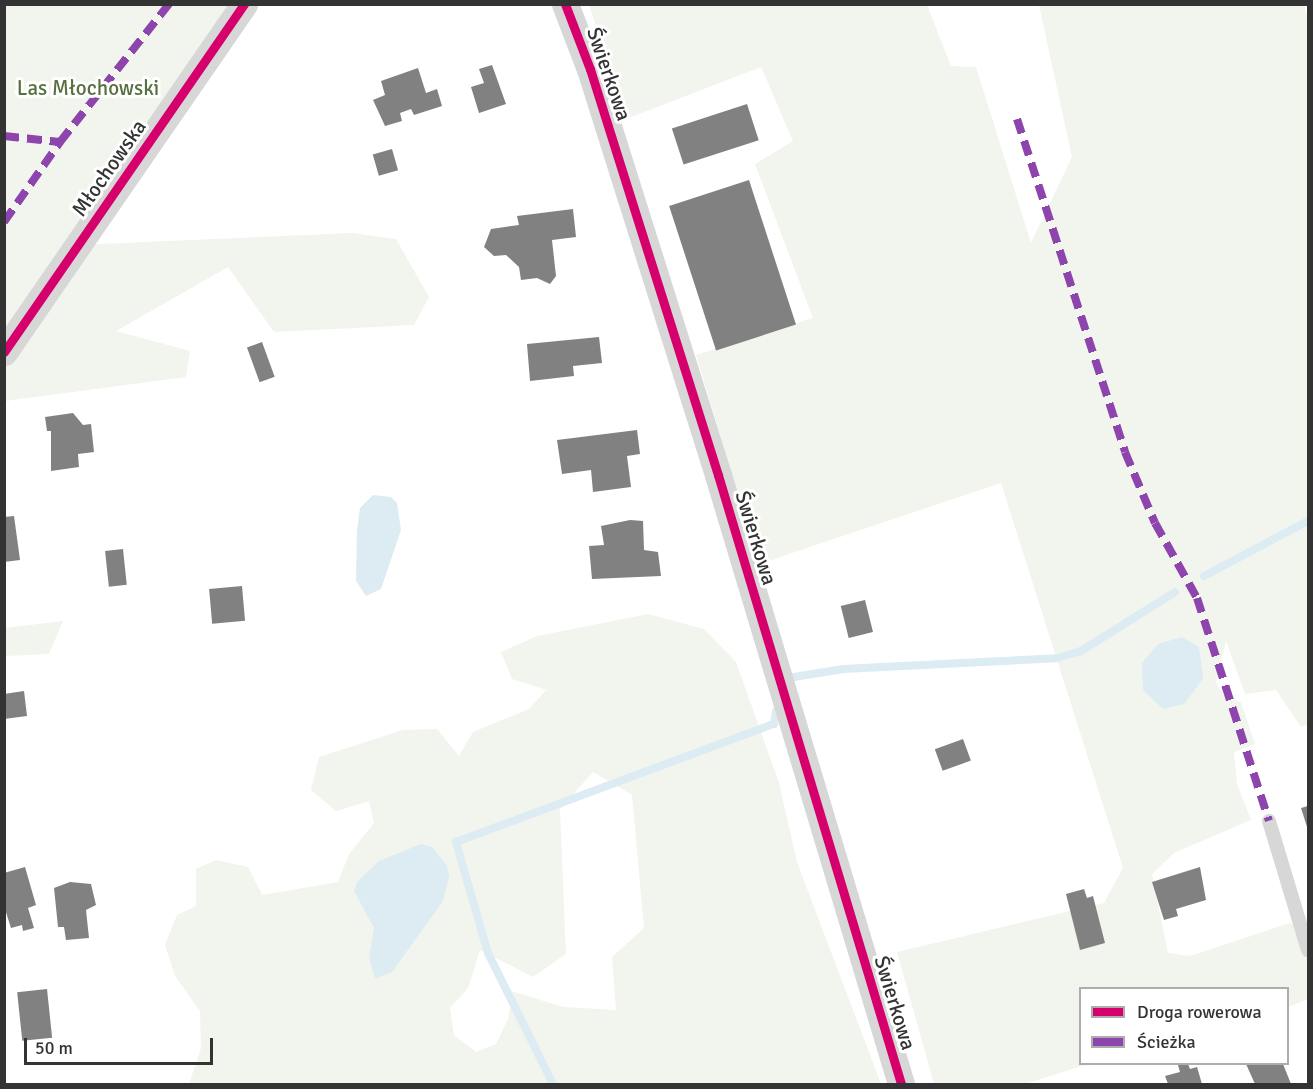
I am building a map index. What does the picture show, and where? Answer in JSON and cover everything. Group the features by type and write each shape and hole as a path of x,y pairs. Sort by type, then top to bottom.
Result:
{"street":[{"name":"Młochowska","path":"4,352 244,4"},
{"name":"Świerkowa","path":"565,4 590,69 718,475 901,1084"}],"lane":[{"path":"1269,821 1308,950"}],"green space":[{"name":"Las Młochowski","path":"4,5 255,5 76,245 352,233 396,239 429,297 414,325 274,332 228,267 116,331 190,351 186,377 5,401"},
{"path":"589,5 927,5 951,66 976,67 1031,243 1072,157 1039,5 1304,5 1308,18 1308,724 1301,727 1276,690 1245,694 1226,641 1216,683 1226,698 1241,702 1255,744 1234,752 1237,784 1251,820 1174,853 1152,874 1168,953 1190,956 1290,923 1308,929 1308,999 1289,1007 1289,987 1079,987 1079,1065 1085,1065 1025,1084 934,1084 897,952 1104,903 1123,868 1001,483 759,564 696,355 813,318 755,164 793,141 761,67 626,119"},
{"path":"648,614 704,629 736,662 779,783 797,862 881,1084 189,1084 201,1048 200,1011 175,976 165,945 177,915 196,906 196,869 216,860 248,867 262,895 338,882 349,854 374,823 369,801 336,811 311,790 319,757 403,730 437,729 459,756 473,732 529,709 546,690 512,679 501,652 537,636","holes":["593,772 632,795 644,928 612,957 616,1010 563,1007 511,991 509,1017 496,1044 476,1052 454,1035 450,1008 468,988 480,950 533,977 566,954 560,809"]},
{"path":"63,621 49,654 5,656 5,628"}],"shaded area":[{"path":"373,495 391,497 397,503 401,530 381,589 366,596 356,581 357,530 360,508"},
{"path":"1182,637 1199,647 1203,679 1184,704 1163,709 1143,690 1142,663 1158,644"},
{"path":"421,844 432,847 447,866 449,877 443,901 392,972 375,979 369,958 374,928 354,891 357,882 379,861"}],"building":[{"path":"492,65 506,104 479,113 471,87 484,83 479,69"},
{"path":"418,68 426,93 437,89 442,106 414,115 411,109 400,113 402,121 385,126 373,100 385,95 381,81"},
{"path":"747,104 759,140 684,165 672,128"},
{"path":"392,149 398,170 379,176 373,155"},
{"path":"749,180 796,325 716,351 669,206"},
{"path":"573,209 576,237 552,240 556,276 550,284 537,278 521,280 519,267 506,255 494,256 484,247 491,229 519,225 517,216"},
{"path":"599,337 602,363 573,366 574,376 530,381 527,344"},
{"path":"262,342 275,377 260,382 247,347"},
{"path":"73,413 83,425 91,424 94,452 78,454 79,467 51,471 51,431 47,431 45,417"},
{"path":"637,430 640,454 627,456 631,487 593,492 591,470 562,474 557,440"},
{"path":"14,516 20,560 4,562 4,517"},
{"path":"630,520 643,521 644,550 658,552 661,576 592,579 589,546 604,545 601,526"},
{"path":"123,549 127,585 109,587 105,551"},
{"path":"242,586 245,621 212,624 209,589"},
{"path":"865,600 873,632 849,638 841,606"},
{"path":"24,691 27,716 4,719 4,694"},
{"path":"963,739 971,761 943,771 935,749"},
{"path":"1308,806 1308,830 1301,808"},
{"path":"25,867 36,905 28,908 34,928 23,931 22,925 11,928 4,906 4,873"},
{"path":"1200,867 1206,900 1176,909 1178,916 1164,920 1152,882"},
{"path":"70,882 91,884 96,905 86,910 89,938 66,940 64,927 58,927 54,888"},
{"path":"1084,889 1087,898 1093,896 1105,943 1080,950 1066,894"},
{"path":"47,989 52,1038 22,1041 17,992"},
{"path":"1178,1065 1188,1065 1190,1069 1197,1067 1202,1084 1168,1084 1165,1076 1180,1072"},
{"path":"1246,1065 1283,1065 1291,1084 1255,1084"}],"waterway":[{"path":"1204,576 1308,521"},
{"path":"788,678 843,669 1057,658 1081,651 1175,592"},
{"path":"553,1084 488,953 456,842 774,724 776,711"}],"marked path":[{"path":"4,222 60,142 169,4"},
{"path":"1017,119 1125,452 1155,523 1197,598 1269,821"},
{"path":"4,136 60,142"}],"cycle path":[{"path":"4,352 244,4"},
{"path":"565,4 590,69 718,475 901,1084"}]}
